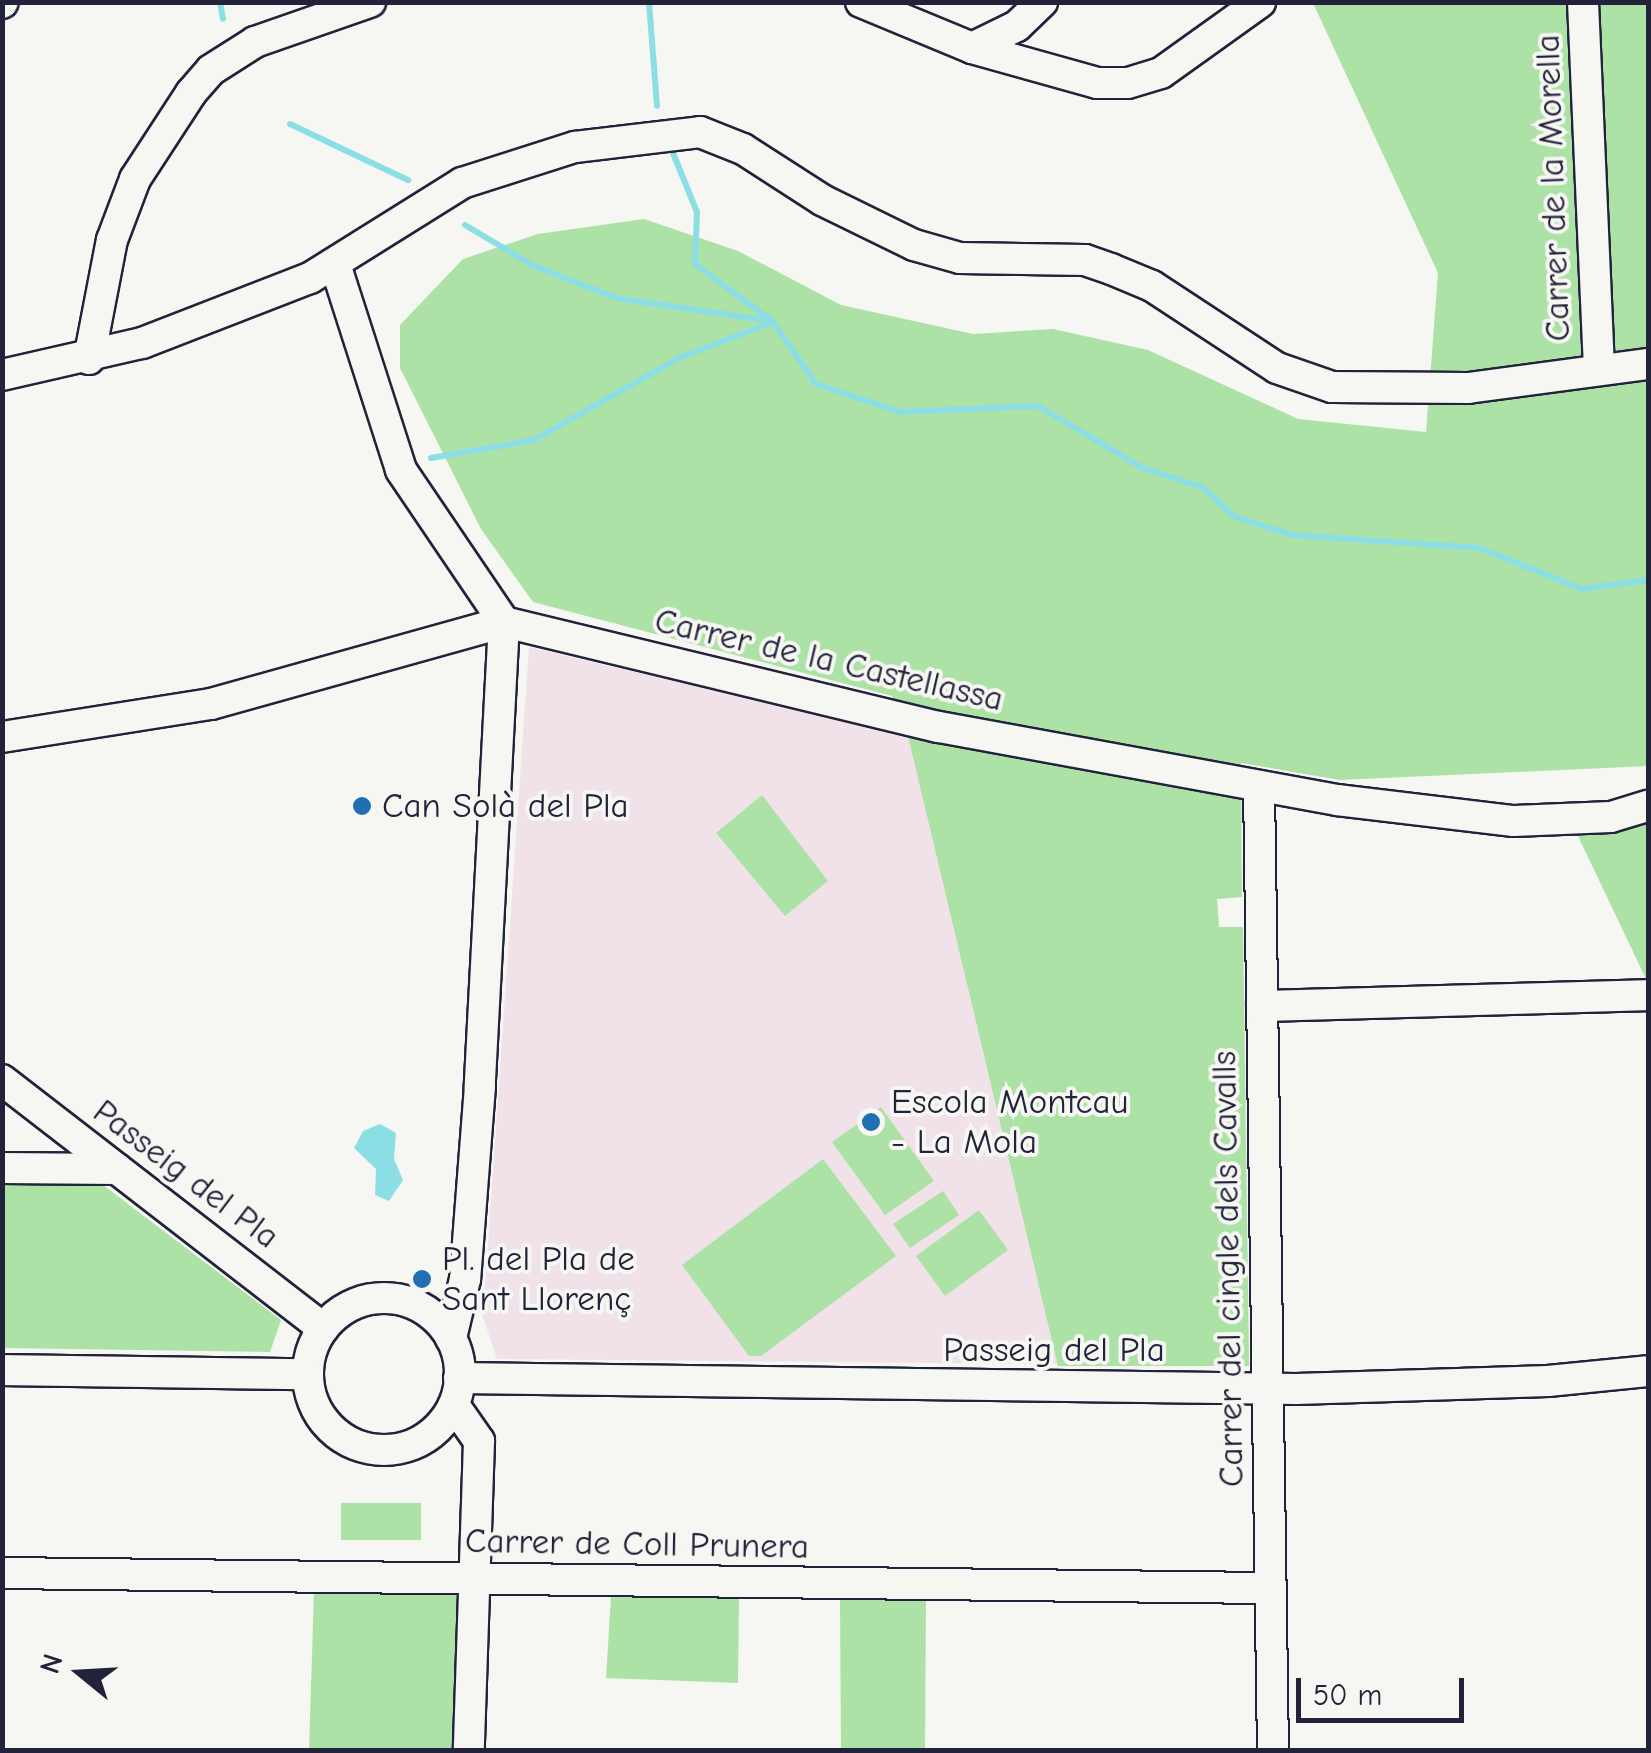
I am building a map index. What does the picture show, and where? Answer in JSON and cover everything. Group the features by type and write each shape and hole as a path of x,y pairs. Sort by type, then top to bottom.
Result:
{"street":[{"path":"89,359 112,240 134,178 181,106 211,70 255,42 370,2"},
{"path":"861,2 972,48 1097,83 1128,83 1162,73 1260,2"},
{"path":"972,48 1017,26 1042,2"},
{"name":"Carrer de la Morella","path":"1582,2 1598,369"},
{"path":"2,375 89,359 200,322 335,264 462,183 574,146 700,132 743,149 822,200 914,245 960,258 1085,260 1111,269 1152,286 1276,368 1318,383 1410,392 1648,364"},
{"path":"335,264 401,470 504,622 480,1086 465,1279 451,1338 456,1391 479,1441 470,1750"},
{"name":"Carrer de la Castellassa","path":"2,737 211,704 504,622 939,727 1260,786 1514,821 1611,817 1648,806"},
{"name":"Carrer del cingle dels Cavalls","path":"1260,786 1273,1750"},
{"path":"1262,1006 1648,996"},
{"name":"Passeig del Pla","path":"2,1080 323,1328"},
{"path":"2,1168 117,1169"},
{"path":"451,1338 423,1309 387,1298 356,1302 323,1328 307,1374 319,1415 332,1431 376,1450 423,1440 456,1391"},
{"path":"2,1370 307,1374"},
{"name":"Passeig del Pla","path":"456,1391 1267,1388 1548,1382 1648,1371"},
{"name":"Carrer de Coll Prunera","path":"2,1573 1271,1588"}],"shaded area":[{"name":"Escola Montcau - La Mola","path":"529,647 907,736 1238,801 1242,897 1217,899 1219,927 1243,927 1249,1366 497,1359 483,1317"}],"green space":[{"path":"1313,3 1648,3 1648,766 1340,780 1241,763 1242,897 1217,899 1219,927 1243,927 1249,1366 1058,1366 908,736 892,696 533,602 481,529 400,368 400,325 463,259 538,234 644,219 738,251 841,305 973,334 1053,329 1148,350 1298,419 1426,432 1438,273"},
{"path":"762,795 828,881 785,916 716,833"},
{"path":"1648,823 1648,979 1646,979 1578,836"},
{"path":"881,1107 934,1181 885,1215 832,1142"},
{"path":"823,1159 896,1256 761,1356 749,1356 682,1265"},
{"path":"3,1183 103,1185 281,1320 270,1352 3,1348"},
{"path":"943,1191 959,1215 910,1248 893,1224"},
{"path":"979,1210 1008,1250 945,1296 916,1256"},
{"path":"341,1503 421,1503 421,1540 341,1540"},
{"path":"314,1592 458,1595 454,1750 309,1750"},
{"path":"611,1597 739,1598 738,1683 606,1678"},
{"path":"840,1600 926,1600 925,1750 841,1750"}],"water":[{"path":"380,1124 396,1133 394,1159 403,1180 389,1201 375,1195 376,1169 354,1148 363,1131"}],"waterway":[{"path":"220,2 223,19"},
{"path":"649,2 657,106"},
{"path":"290,124 408,180"},
{"path":"673,153 697,212 695,264 772,321"},
{"path":"465,225 532,265 616,298 770,321"},
{"path":"431,458 534,440 679,358 773,322 816,384 900,412 1038,406 1143,468 1202,487 1235,517 1292,535 1480,548 1582,589 1648,580"}],"place":[{"name":"Can Solà del Pla","path":"362,806"},
{"name":"Escola Montcau - La Mola","path":"871,1122"},
{"name":"Pl. del Pla de Sant Llorenç","path":"422,1279"}]}
